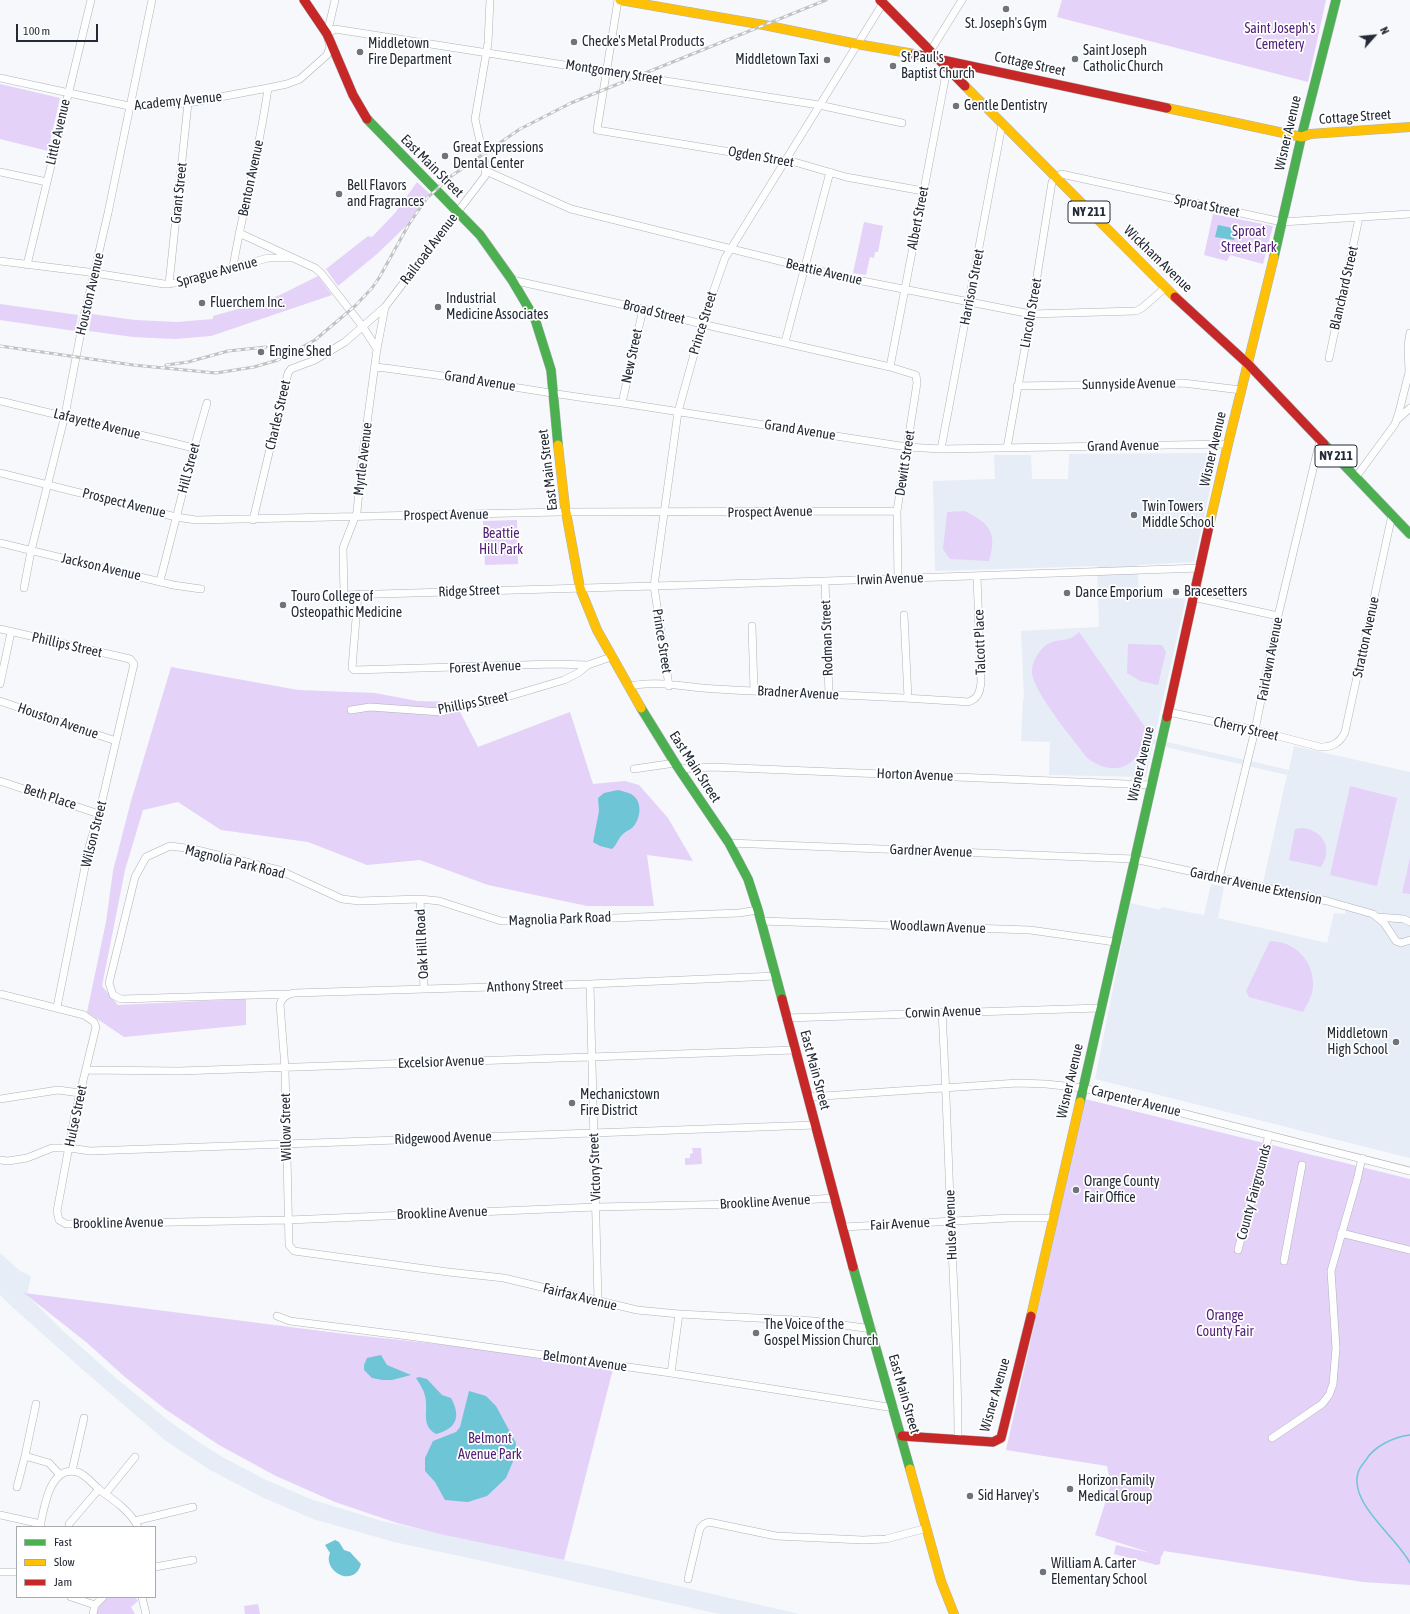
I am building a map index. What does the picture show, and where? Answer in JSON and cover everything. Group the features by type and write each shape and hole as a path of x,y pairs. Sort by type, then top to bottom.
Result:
{"main road":[{"name":"East Main Street","path":"304,0 327,34 353,96 366,118 480,235 512,280 535,319 548,356 554,393 557,439 566,513 580,588 597,630 628,687 677,766 729,843 748,879 758,910 794,1050 816,1125 834,1198 902,1436 926,1528 941,1581 954,1614"},
{"name":"Cottage Street","path":"619,0 764,25 938,59 1302,137 1310,134 1410,127"},
{"name":"Wisner Avenue","path":"902,1436 993,1442 1001,1438 1044,1262 1228,444 1336,0"},
{"name":"Wickham Avenue","path":"881,2 931,50 947,69 1002,125 1165,288 1248,364 1410,534"}],"street":[{"name":"Little Avenue","path":"27,264 67,93 74,72 91,0"},
{"name":"Houston Avenue","path":"24,588 31,551 65,415 83,321 152,0"},
{"name":"Academy Avenue","path":"0,78 129,106 188,102 287,84 300,78 327,55 330,48 327,34 335,0"},
{"path":"486,171 475,119 487,53 490,0"},
{"path":"607,71 619,0"},
{"path":"931,50 962,0"},
{"name":"Prince Street","path":"669,686 654,586 678,412 702,324 722,264 730,249 857,44 881,2"},
{"name":"Montgomery Street","path":"327,34 335,29 607,71 819,105 902,123"},
{"name":"Albert Street","path":"890,367 947,69"},
{"name":"Ogden Street","path":"607,71 596,130 791,161 877,183 923,191"},
{"name":"Benton Avenue","path":"233,267 265,114 268,88"},
{"name":"Grant Street","path":"169,284 188,102"},
{"name":"Harrison Street","path":"941,449 1002,125"},
{"name":"Railroad Avenue","path":"363,327 385,307 485,176 486,171"},
{"name":"Beattie Avenue","path":"486,171 571,209 804,267 905,290 970,301 1031,314 1136,311 1142,308 1165,288"},
{"path":"0,172 47,182"},
{"path":"785,342 830,172"},
{"name":"Sproat Street","path":"1056,178 1061,174 1282,222 1410,214"},
{"name":"Lincoln Street","path":"1007,448 1031,314 1052,182 1056,178"},
{"name":"Blanchard Street","path":"1329,358 1359,218"},
{"path":"239,234 315,268 321,273 363,327 377,349"},
{"name":"Sprague Avenue","path":"0,261 169,284 268,258 291,258"},
{"name":"Broad Street","path":"512,280 643,308 702,324 890,367"},
{"name":"Myrtle Avenue","path":"358,594 344,595 343,548 357,512 362,460 376,367 377,349 385,307"},
{"name":"New Street","path":"622,403 643,308"},
{"name":"Charles Street","path":"253,520 288,373 291,369 326,354 345,342 363,327"},
{"path":"1395,422 1410,373 1408,351 1410,333"},
{"name":"Grand Avenue","path":"376,367 425,373 907,447 941,449 1228,444"},
{"name":"Dewitt Street","path":"890,367 913,373 917,378 897,511 898,579"},
{"name":"Sunnyside Avenue","path":"1017,386 1183,383 1241,390"},
{"name":"Lafayette Avenue","path":"0,401 65,415 194,448"},
{"name":"Hill Street","path":"160,581 207,403"},
{"path":"1356,477 1395,422 1410,408"},
{"name":"Fairlawn Avenue","path":"1219,878 1256,730 1278,616 1320,440"},
{"name":"Prospect Avenue","path":"0,473 176,517 196,520 566,513 897,511"},
{"name":"Stratton Avenue","path":"1324,747 1329,747 1341,740 1345,732 1392,515"},
{"name":"Jackson Avenue","path":"0,543 173,585 201,589"},
{"name":"Irwin Avenue","path":"580,588 898,579 1201,568"},
{"name":"Talcott Place","path":"968,702 976,698 980,690 981,682 977,576"},
{"name":"Rodman Street","path":"825,581 829,695"},
{"name":"Ridge Street","path":"358,594 580,588"},
{"name":"Forest Avenue","path":"358,594 352,668 357,670 555,664 588,665 611,657"},
{"path":"1193,597 1278,616"},
{"path":"904,615 908,698"},
{"path":"752,626 754,691"},
{"name":"Phillips Street","path":"0,629 130,659 133,661"},
{"path":"0,684 11,632"},
{"name":"Wilson Street","path":"57,1007 89,847 99,814 134,664 133,661"},
{"name":"Phillips Street","path":"351,710 370,707 441,712 467,705 490,702 564,680 572,677 588,665"},
{"name":"Bradner Avenue","path":"628,687 635,685 669,686 968,702"},
{"name":"Houston Avenue","path":"0,701 116,742"},
{"name":"Cherry Street","path":"1168,712 1256,730 1324,747"},
{"name":"Horton Avenue","path":"634,769 677,766 719,767 1151,785"},
{"name":"Beth Place","path":"0,781 99,814"},
{"name":"Gardner Avenue","path":"729,843 1134,859"},
{"name":"Magnolia Park Road","path":"288,994 121,999 113,995 109,982 135,877 146,857 170,846 193,849 279,870 342,899 359,901 420,899 439,901 501,921 538,921 739,913 758,910"},
{"name":"Gardner Avenue Extension","path":"1134,859 1333,903 1373,914 1384,923 1396,941 1400,943 1410,940"},
{"name":"Oak Hill Road","path":"420,899 424,989"},
{"name":"Gardner Avenue Extension","path":"1377,917 1404,919 1410,922"},
{"name":"Woodlawn Avenue","path":"761,921 1030,930 1115,942"},
{"name":"Anthony Street","path":"288,994 775,976"},
{"name":"Victory Street","path":"590,984 598,1301"},
{"path":"0,994 57,1007"},
{"name":"Willow Street","path":"288,994 283,998 280,1004 285,1068 288,1243 291,1249"},
{"name":"Hulse Street","path":"57,1007 84,1015 94,1022 96,1027 80,1093 57,1211"},
{"name":"Corwin Avenue","path":"786,1018 1100,1008"},
{"name":"Hulse Avenue","path":"942,1012 947,1087 957,1356 958,1439"},
{"name":"Excelsior Avenue","path":"86,1070 179,1072 794,1050"},
{"name":"Carpenter Avenue","path":"808,1097 1018,1083 1083,1088 1410,1170"},
{"path":"0,1099 58,1090 80,1093"},
{"name":"Ridgewood Avenue","path":"0,1160 8,1161 27,1158 52,1148 70,1148 90,1151 816,1125"},
{"name":"County Fairgrounds","path":"1238,1250 1269,1135"},
{"path":"1272,1438 1322,1404 1333,1384 1336,1348 1331,1271 1362,1158"},
{"path":"1284,1261 1302,1165"},
{"name":"Brookline Avenue","path":"57,1211 59,1220 66,1224 288,1220 596,1207 742,1204 834,1198"},
{"name":"Fair Avenue","path":"843,1227 951,1221 1053,1218"},
{"path":"1341,1233 1410,1250"},
{"name":"Fairfax Avenue","path":"291,1249 294,1251 448,1272 504,1278 637,1310 679,1314 814,1321 872,1329"},
{"path":"671,1373 679,1314"},
{"name":"Belmont Avenue","path":"277,1316 290,1322 416,1337 671,1373 894,1408"},
{"path":"17,1487 36,1404"},
{"path":"72,1471 84,1418"},
{"path":"25,1456 49,1463 60,1475"},
{"path":"69,1524 135,1457"},
{"path":"0,1516 41,1526 52,1482 60,1475 72,1471 84,1475 137,1524 192,1507"},
{"path":"688,1579 700,1528 709,1522 776,1536 863,1540 886,1539 926,1528"},
{"path":"156,1568 193,1560"},
{"path":"0,1572 16,1572"},
{"path":"74,1598 96,1606"},
{"path":"93,1614 96,1606 102,1598"},
{"path":"142,1598 146,1614"}],"shaded area":[{"path":"1218,453 1194,562 1137,565 1140,599 1186,598 1154,739 1289,770 1294,746 1410,772 1410,1158 1095,1079 1130,903 1160,910 1161,907 1204,915 1211,884 1224,887 1218,918 1327,943 1334,913 1345,914 1348,903 1263,883 1287,775 1153,744 1146,777 1049,775 1050,742 1021,741 1024,698 1021,631 1099,627 1097,566 935,571 933,481 995,479 994,455 1031,455 1032,479 1068,479 1069,454"},
{"path":"0,1253 20,1271 31,1276 27,1295 62,1330 117,1379 169,1421 197,1441 224,1458 266,1480 313,1500 382,1521 600,1568 799,1614 719,1614 394,1542 313,1519 264,1498 210,1470 166,1441 9,1304 0,1295"}],"green space":[{"name":"Saint Joseph's Cemetery","path":"1062,0 1326,0 1308,82 1057,17"},
{"path":"0,84 60,98 48,151 0,139"},
{"path":"417,182 430,194 405,227 377,254 338,286 326,269 368,236 372,237 395,213"},
{"name":"Sproat Street Park","path":"1213,214 1273,226 1263,264 1230,255 1227,261 1204,255"},
{"path":"864,222 883,226 878,252 875,252 874,258 870,257 866,275 853,273"},
{"path":"318,276 332,295 211,336 175,339 133,337 89,331 92,314 135,320 177,322 213,319 213,316 249,306 280,295"},
{"path":"0,304 78,315 75,331 0,320"},
{"path":"965,511 986,525 992,536 992,551 989,561 950,559 943,549 947,512"},
{"name":"Beattie Hill Park","path":"517,520 518,564 485,565 483,521"},
{"path":"1079,632 1152,737 1143,742 1134,759 1121,767 1104,767 1087,758 1047,704 1034,682 1032,669 1042,648 1050,643 1071,638"},
{"path":"1128,644 1162,645 1166,652 1158,685 1140,681 1127,673"},
{"path":"171,667 298,690 375,693 417,701 455,702 478,747 570,712 593,784 625,781 639,785 668,818 693,861 647,855 654,906 587,906 488,885 420,860 367,865 308,842 221,830 178,802 143,810 125,870 102,986 118,1005 246,999 246,1025 124,1037 87,1012 106,922 113,871 131,801"},
{"path":"1350,786 1397,798 1377,886 1330,875"},
{"path":"1303,828 1316,833 1324,842 1326,854 1325,860 1321,867 1289,860 1295,829"},
{"path":"1410,858 1410,894 1402,893"},
{"path":"1270,941 1279,942 1295,949 1301,954 1310,968 1313,989 1310,999 1303,1012 1249,997 1246,991"},
{"name":"Orange County Fair","path":"1085,1099 1410,1179 1410,1585 1363,1582 1164,1551 1161,1556 1160,1564 1157,1565 1114,1554 1116,1545 1151,1553 1095,1535 1111,1484 1107,1466 1006,1450"},
{"path":"692,1148 701,1148 702,1164 685,1165 685,1158 690,1158 690,1154 693,1153"},
{"name":"Belmont Avenue Park","path":"24,1293 345,1334 493,1350 613,1369 564,1560 440,1534 397,1523 335,1502 276,1476 219,1445 165,1409 125,1377 86,1342"},
{"path":"107,1598 136,1598 138,1601 131,1607 135,1614 96,1614 101,1602"},
{"path":"258,1604 260,1614 245,1614 244,1606"}],"water":[{"path":"1218,225 1237,229 1234,240 1215,237"},
{"path":"618,790 629,793 635,797 638,801 640,810 636,823 621,836 612,849 600,846 593,842 599,811 598,798 604,793"},
{"path":"381,1355 387,1365 411,1375 392,1380 372,1378 364,1370 364,1365 367,1358"},
{"path":"419,1377 427,1379 442,1395 451,1398 456,1411 456,1416 453,1425 449,1429 436,1434 428,1426 426,1417 426,1401 416,1378"},
{"path":"469,1391 486,1396 496,1406 516,1443 514,1459 506,1478 487,1496 468,1502 445,1500 435,1482 425,1471 425,1458 433,1441 456,1432 460,1427"},
{"path":"335,1540 339,1542 344,1550 350,1552 361,1564 357,1571 352,1575 340,1575 330,1566 330,1553 325,1545"}],"waterway":[{"path":"1410,1435 1391,1440 1374,1450 1359,1469 1357,1485 1360,1496 1367,1508 1404,1553 1410,1563"}],"railway":[{"path":"0,346 133,365 216,373 254,367 278,360 315,340 355,306 372,288 409,224 427,198 447,179 520,129 571,103 826,0"},
{"path":"166,365 188,362 228,351 266,347"}],"traffic: fast":[{"path":"1274,257 1302,134 1336,0"},
{"path":"367,119 480,235 512,280 535,319 551,370 558,445"},
{"path":"1324,444 1410,534"},
{"path":"641,708 675,763 729,843 748,879 782,999"},
{"path":"1080,1102 1167,717"},
{"path":"853,1267 910,1469"}],"traffic: slow":[{"path":"620,0 764,25 914,54"},
{"path":"965,86 1175,297"},
{"path":"1167,108 1302,137 1310,134 1410,127"},
{"path":"1209,526 1274,257"},
{"path":"558,445 565,507 580,588 597,630 641,708"},
{"path":"1031,1316 1080,1102"},
{"path":"910,1469 941,1581 954,1614"}],"traffic: jam":[{"path":"304,0 327,34 353,95 367,119"},
{"path":"880,0 965,86"},
{"path":"914,54 1167,108"},
{"path":"1175,297 1248,364 1324,444"},
{"path":"1167,717 1209,526"},
{"path":"782,999 853,1267"},
{"path":"902,1436 993,1442 1001,1438 1031,1316"}],"place":[{"name":"St. Joseph's Gym","path":"1006,9"},
{"name":"Checke's Metal Products","path":"574,42"},
{"name":"Middletown Fire Department","path":"360,52"},
{"name":"Saint Joseph Catholic Church","path":"1075,59"},
{"name":"Middletown Taxi","path":"827,60"},
{"name":"St Paul's Baptist Church","path":"893,66"},
{"name":"Gentle Dentistry","path":"956,106"},
{"name":"Great Expressions Dental Center","path":"445,156"},
{"name":"Bell Flavors and Fragrances","path":"339,194"},
{"name":"Fluerchem Inc.","path":"202,303"},
{"name":"Industrial Medicine Associates","path":"438,307"},
{"name":"Engine Shed","path":"261,352"},
{"name":"Twin Towers Middle School","path":"1134,515"},
{"name":"Bracesetters","path":"1176,592"},
{"name":"Dance Emporium","path":"1067,593"},
{"name":"Touro College of Osteopathic Medicine","path":"283,605"},
{"name":"Middletown High School","path":"1396,1042"},
{"name":"Mechanicstown Fire District","path":"572,1103"},
{"name":"Orange County Fair Office","path":"1076,1190"},
{"name":"The Voice of the Gospel Mission Church","path":"756,1333"},
{"name":"Horizon Family Medical Group","path":"1070,1489"},
{"name":"Sid Harvey's","path":"970,1496"},
{"name":"William A. Carter Elementary School","path":"1043,1572"}]}
